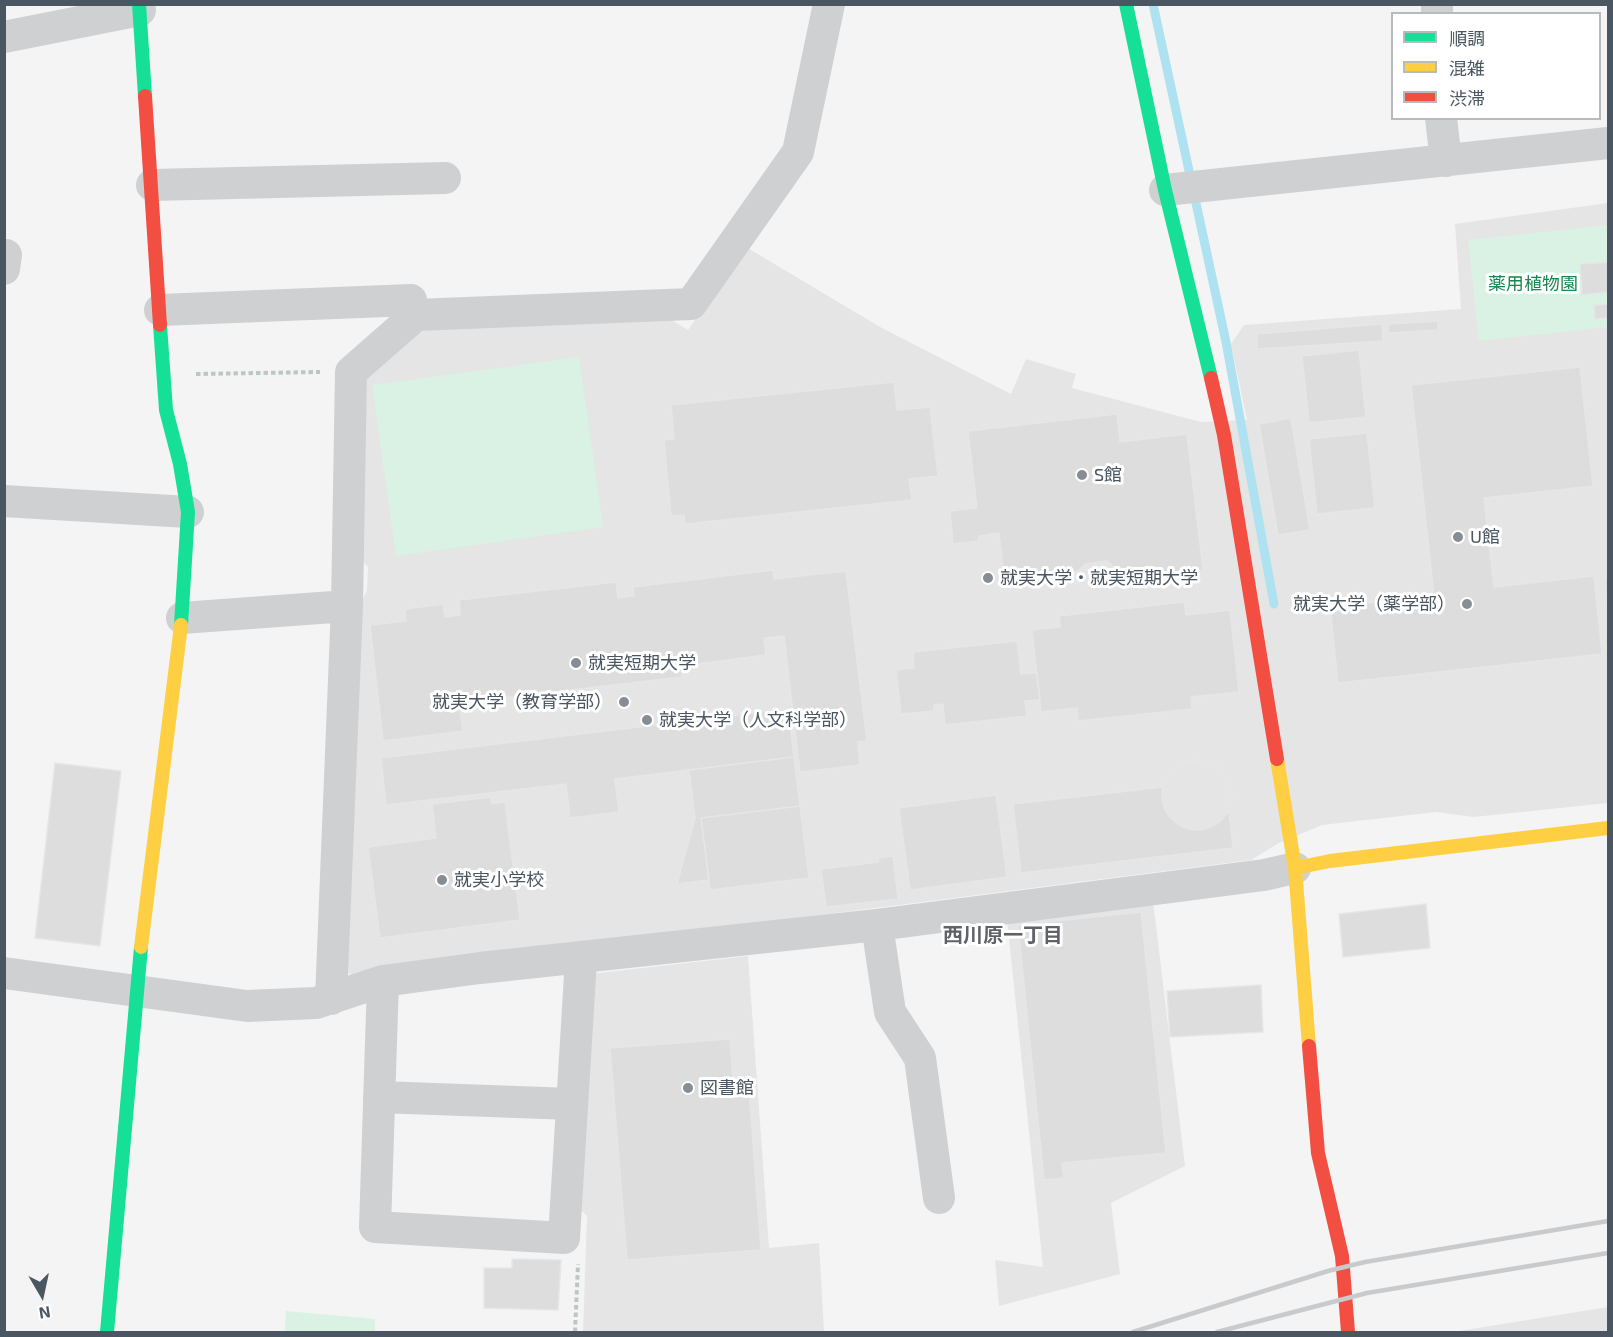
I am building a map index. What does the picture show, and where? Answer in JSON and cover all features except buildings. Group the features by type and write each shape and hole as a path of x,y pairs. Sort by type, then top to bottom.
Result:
{"street":[{"path":"331,999 347,606 351,372 416,315 692,304 798,152 829,4"},
{"path":"1126,4 1184,188 1192,295 1224,435 1295,868 1318,1153 1342,1256 1348,1332"},
{"path":"4,37 139,7 166,410 180,464 188,512 182,618 136,991 107,1332"},
{"path":"1440,120 1446,161"},
{"path":"1184,188 1608,143"},
{"path":"152,185 446,178"},
{"path":"4,255 6,255 4,269"},
{"path":"160,310 411,300"},
{"path":"4,501 188,512"},
{"path":"182,618 347,606"},
{"path":"4,973 247,1006 316,1003 383,981 480,968 877,925 1264,875 1329,861 1608,828"},
{"path":"877,925 890,1012 920,1058 939,1198"},
{"path":"383,981 375,1227 564,1238 581,958"},
{"path":"379,1097 572,1104"}],"path":[{"path":"164,375 351,372"},
{"path":"564,1238 579,1251 575,1332"}],"shaded area":[{"name":"就実大学・就実短期大学","path":"1608,203 1608,803 1474,817 1436,812 1322,825 1279,843 1251,860 351,975 343,968 356,615 367,590 368,567 358,556 363,372 427,321 664,315 688,330 746,247 880,327 1011,394 1026,359 1076,374 1072,388 1201,422 1247,420 1231,344 1244,325 1461,309 1455,224"},
{"path":"1153,901 1185,1166 1111,1203 1120,1274 999,1306 995,1260 1043,1267 1007,919"},
{"path":"748,956 769,1248 819,1243 824,1332 583,1332 587,1216 579,1208 590,974"},
{"path":"1608,1307 1608,1332 1453,1332"}],"green space":[{"name":"薬用植物園","path":"1608,225 1608,327 1479,341 1468,240"},
{"path":"579,357 603,527 396,556 372,385"},
{"path":"286,1311 375,1319 375,1332 285,1331"}],"waterway":[{"path":"1153,4 1226,342 1274,604"}],"railway":[{"path":"1133,1332 1328,1271 1365,1262 1608,1221"},
{"path":"1217,1332 1367,1293 1608,1253"}],"traffic: fast":[{"path":"139,4 145,96"},
{"path":"1126,4 1165,190 1211,378"},
{"path":"160,325 166,410 180,464 188,512 181,625"},
{"path":"107,1332 141,947"}],"traffic: slow":[{"path":"141,947 181,625"},
{"path":"1277,759 1295,868 1309,1046"},
{"path":"1295,868 1330,861 1608,828"}],"traffic: jam":[{"path":"145,96 160,325"},
{"path":"1211,378 1224,435 1277,759"},
{"path":"1309,1046 1318,1153 1342,1256 1348,1332"}],"place":[{"name":"S館","path":"1082,475"},
{"name":"U館","path":"1458,537"},
{"name":"就実大学・就実短期大学","path":"988,578"},
{"name":"就実大学（薬学部）","path":"1467,604"},
{"name":"就実短期大学","path":"576,663"},
{"name":"就実大学（教育学部）","path":"624,702"},
{"name":"就実大学（人文科学部）","path":"647,720"},
{"name":"就実小学校","path":"442,880"},
{"name":"図書館","path":"688,1088"}],"district":[{"name":"西川原一丁目","path":"1003,935"}]}
